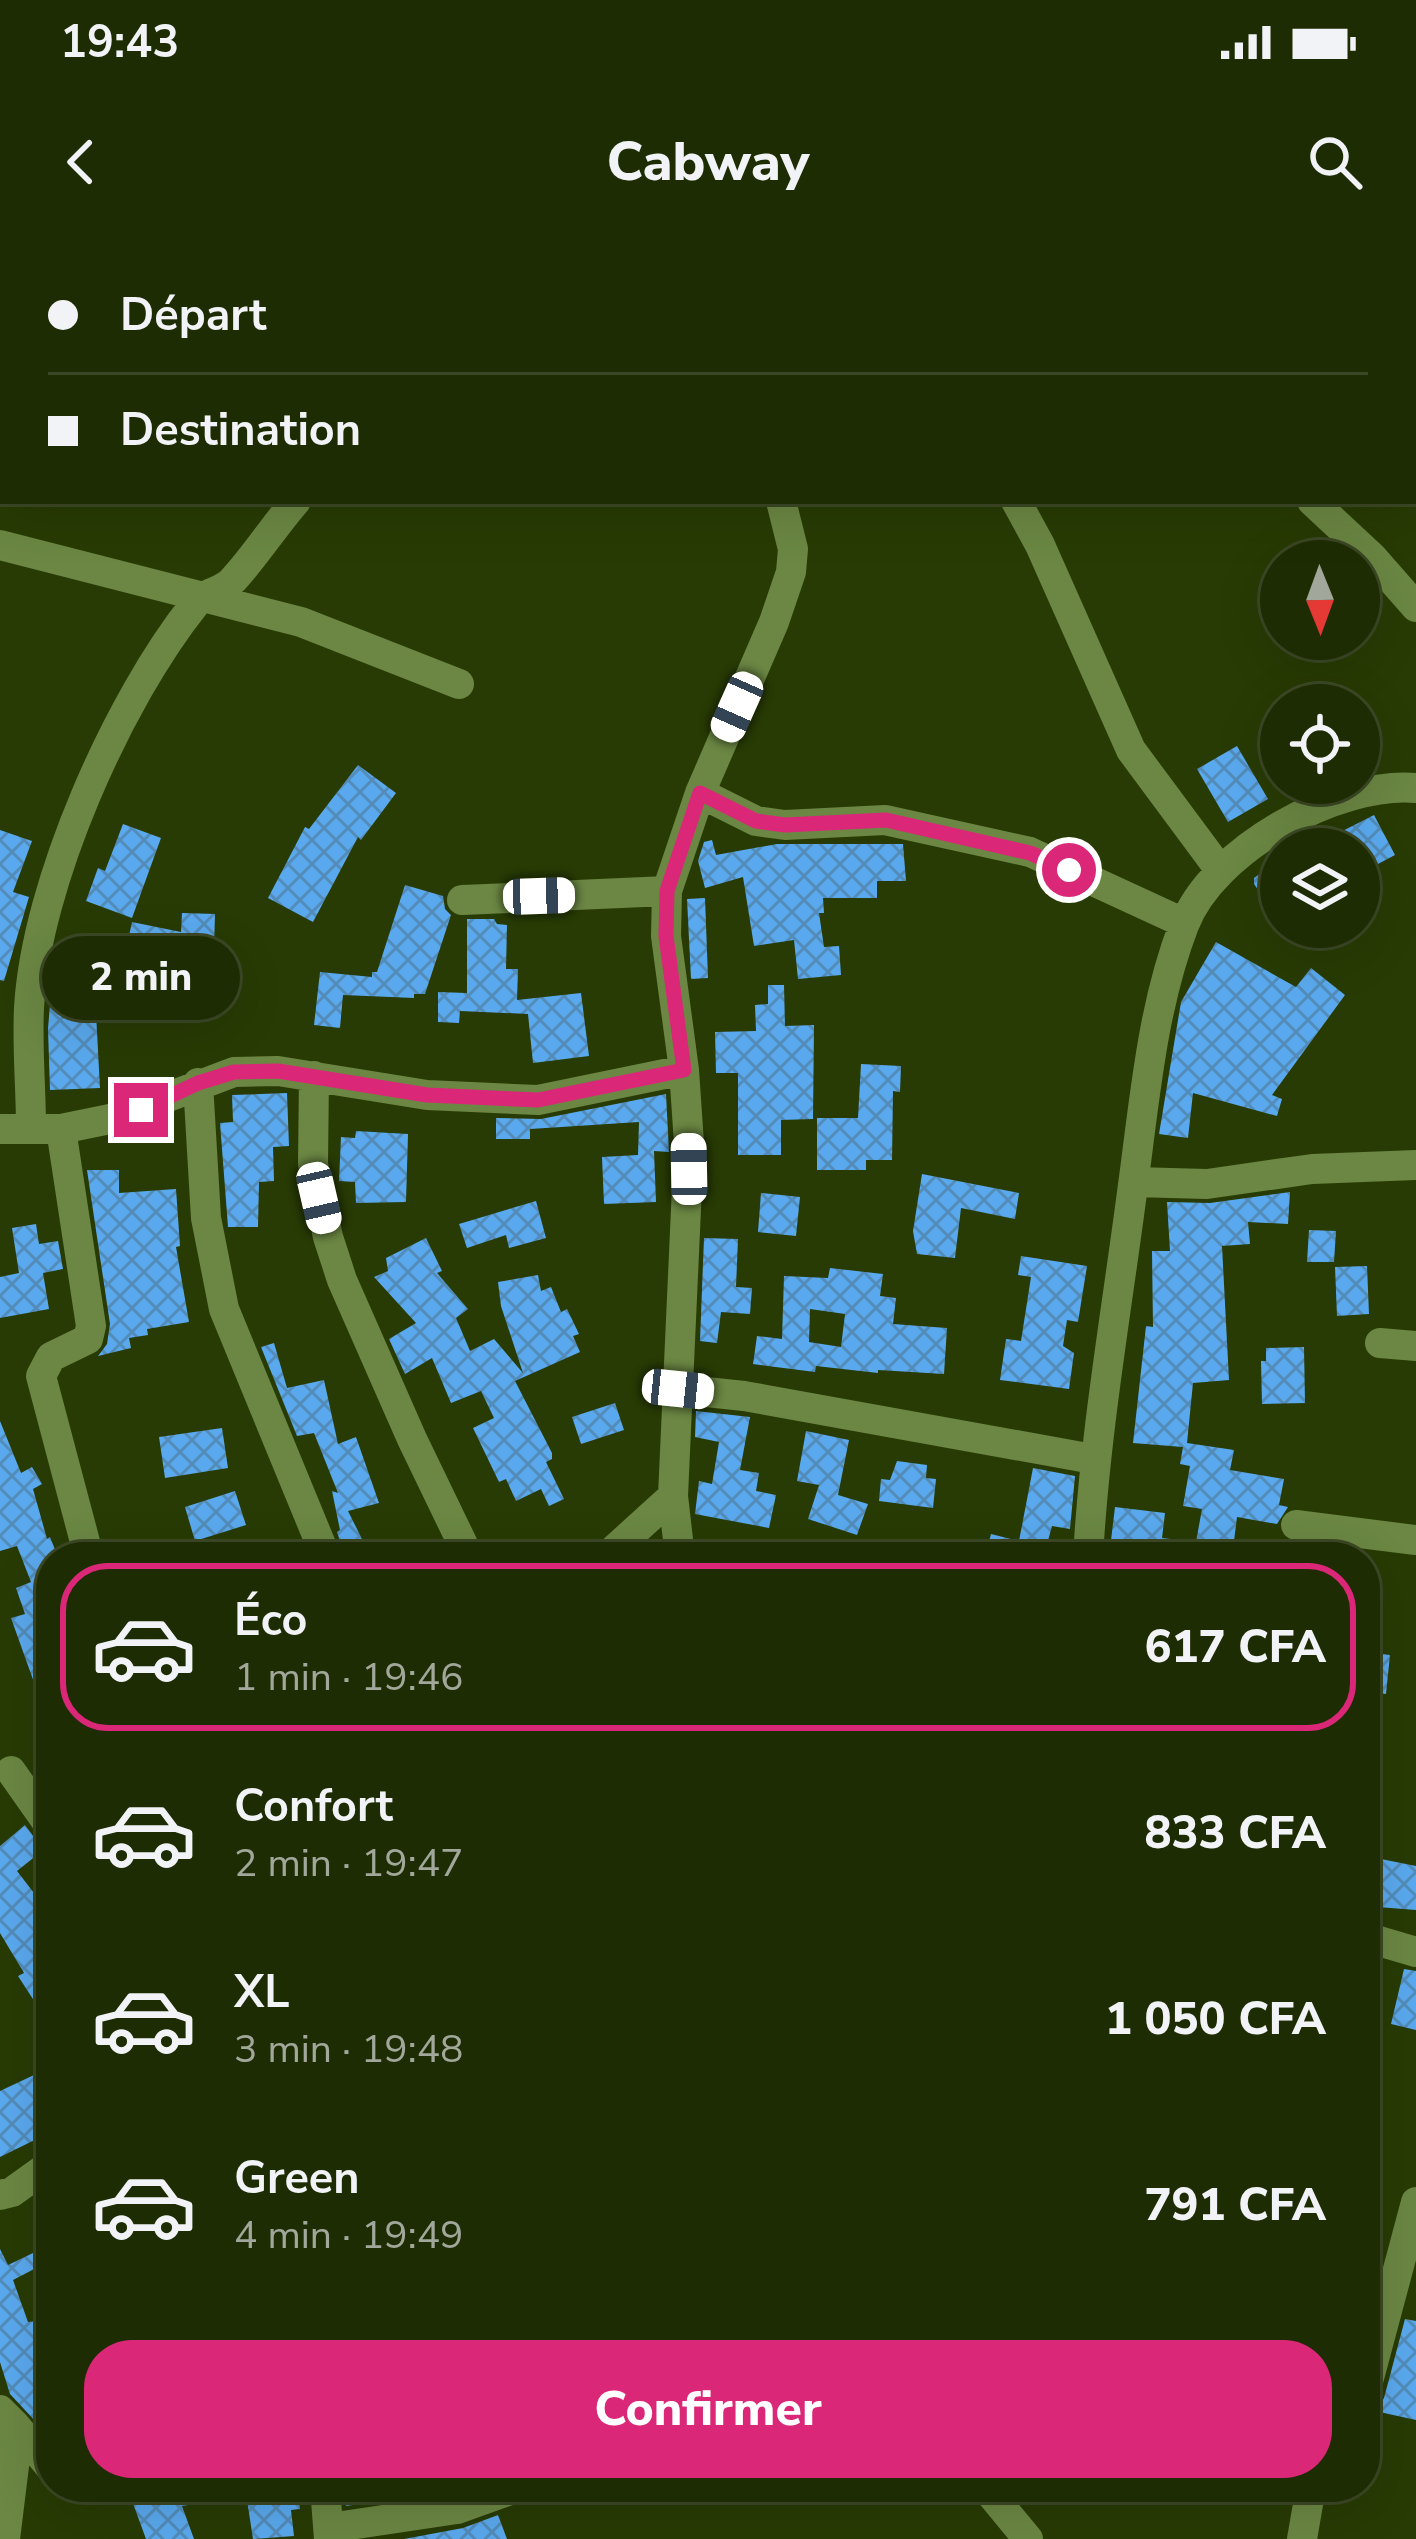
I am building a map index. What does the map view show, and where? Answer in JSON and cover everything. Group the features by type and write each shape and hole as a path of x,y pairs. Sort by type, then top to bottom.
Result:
{"street":[{"path":"85,1542 41,1376 51,1357 88,1339 92,1326 46,1129 29,1008 50,896 87,796 149,668 199,598 230,585 294,504"},
{"path":"678,1542 673,1496 689,1196 684,1070 666,936 667,891 700,793 791,572 793,549 782,504"},
{"path":"1018,504 1131,750 1220,870"},
{"path":"1315,504 1416,607"},
{"path":"0,545 301,622 459,684"},
{"path":"1089,1542 1093,1459 1155,1032 1184,923 1220,870 1274,831 1317,807 1384,785 1416,788"},
{"path":"700,793 756,821 785,825 886,820 1030,853 1184,923"},
{"path":"462,899 667,891"},
{"path":"0,1129 46,1129 141,1110 234,1072 278,1071 427,1095 538,1100 684,1070"},
{"path":"314,1076 314,1164 328,1238 342,1280 462,1542"},
{"path":"198,1083 202,1181 224,1309 320,1542"},
{"path":"1134,1182 1207,1184 1312,1169 1416,1165"},
{"path":"1380,1343 1416,1346"},
{"path":"678,1389 744,1396 1093,1459"},
{"path":"622,1542 673,1496"},
{"path":"1296,1525 1340,1542"},
{"path":"1380,1543 1416,1540"},
{"path":"11,1772 36,1807"},
{"path":"1380,1941 1416,1952"},
{"path":"0,2195 36,2175"},
{"path":"1380,2337 1416,2202"},
{"path":"7,2417 36,2451"},
{"path":"5,2539 14,2466 7,2417"},
{"path":"326,2502 328,2533 477,2502"},
{"path":"997,2502 1028,2539"},
{"path":"1302,2539 1308,2502"}],"building":[{"path":"1237,746 1260,785 1260,804 1228,822 1197,769"},
{"path":"358,765 396,793 361,840 358,837 313,922 268,898 305,827 309,829"},
{"path":"1374,815 1395,855 1380,863 1380,828 1348,828"},
{"path":"123,824 161,838 132,918 86,901 98,868 105,871"},
{"path":"0,830 32,841 13,892 29,897 4,981 0,980"},
{"path":"712,840 716,855 777,844 903,844 906,881 877,881 877,898 823,898 824,913 819,913 824,947 839,946 841,975 798,979 794,940 754,946 743,877 705,888 698,861 704,842"},
{"path":"405,885 443,896 451,915 425,994 414,994 414,998 343,995 340,1028 314,1025 320,972 372,977 377,972"},
{"path":"705,898 708,978 691,979 687,899"},
{"path":"182,913 215,914 213,987 180,986 180,971 124,959 132,922 181,932"},
{"path":"467,919 494,919 507,925 506,969 518,969 517,1000 581,993 589,1056 533,1063 528,1014 460,1011 459,1023 438,1022 438,992 467,993"},
{"path":"74,935 104,942 100,958 93,956 100,1088 50,1090 52,979 60,978 60,966 67,966"},
{"path":"1216,942 1296,987 1311,968 1345,995 1272,1095 1282,1099 1277,1116 1193,1093 1188,1138 1159,1134 1181,1002"},
{"path":"768,985 784,985 785,1026 814,1025 813,1119 781,1120 781,1155 738,1155 738,1073 716,1073 715,1032 756,1031 755,1005 768,1004"},
{"path":"861,1064 901,1066 900,1092 893,1091 892,1160 866,1160 866,1170 817,1170 817,1118 858,1118"},
{"path":"287,1093 289,1146 273,1147 274,1181 259,1182 258,1227 228,1227 220,1123 233,1122 232,1095"},
{"path":"666,1094 669,1152 654,1151 656,1202 604,1204 602,1157 638,1155 639,1122 530,1129 530,1139 496,1139 496,1118 541,1119"},
{"path":"356,1131 408,1134 406,1202 356,1203 355,1182 339,1181 341,1137 355,1138"},
{"path":"87,1170 119,1170 119,1193 176,1189 180,1246 176,1247 189,1322 147,1329 148,1335 129,1338 131,1348 98,1356 107,1344 110,1324"},
{"path":"922,1174 1019,1193 1015,1219 961,1208 955,1258 917,1254 913,1231"},
{"path":"1290,1192 1288,1224 1248,1222 1250,1244 1222,1246 1229,1380 1193,1383 1187,1443 1234,1450 1230,1470 1284,1479 1279,1505 1288,1507 1277,1524 1237,1517 1234,1542 1196,1542 1202,1509 1183,1506 1190,1466 1180,1464 1183,1447 1133,1443 1146,1326 1153,1327 1152,1251 1170,1251 1167,1202 1210,1203"},
{"path":"761,1193 800,1197 796,1236 758,1232"},
{"path":"536,1201 546,1238 509,1248 506,1235 467,1248 459,1224"},
{"path":"36,1224 39,1244 58,1241 63,1269 43,1273 49,1309 0,1318 0,1277 19,1273 12,1228"},
{"path":"1309,1230 1336,1231 1334,1262 1307,1262"},
{"path":"426,1238 442,1271 437,1273 468,1309 456,1318 470,1351 494,1339 523,1373 498,1282 538,1275 541,1291 551,1287 561,1312 567,1309 579,1334 573,1336 580,1352 515,1381 552,1453 546,1462 564,1499 549,1506 541,1489 516,1501 506,1479 499,1482 473,1428 494,1418 481,1391 451,1403 432,1358 405,1374 389,1339 416,1323 374,1277 388,1271 386,1258"},
{"path":"704,1238 738,1239 736,1287 752,1288 750,1314 721,1312 717,1343 700,1341"},
{"path":"1021,1256 1087,1266 1078,1322 1067,1320 1063,1346 1074,1353 1069,1389 1000,1380 1006,1339 1021,1341 1031,1277 1018,1275"},
{"path":"1367,1266 1369,1314 1337,1316 1335,1267"},
{"path":"830,1268 883,1274 880,1296 896,1298 893,1324 947,1328 944,1374 816,1366 815,1372 753,1364 757,1336 782,1339 784,1276 828,1278","holes":["810,1309 845,1314 841,1347 809,1342"]},
{"path":"274,1343 287,1388 324,1380 338,1444 356,1437 379,1503 348,1511 364,1542 340,1542 332,1491 338,1493 314,1433 297,1436 261,1347"},
{"path":"1304,1347 1305,1403 1262,1404 1261,1361 1266,1361 1266,1348"},
{"path":"615,1403 624,1430 581,1444 572,1417"},
{"path":"696,1411 750,1417 740,1470 759,1473 756,1491 776,1495 769,1528 695,1514 699,1481 712,1484 719,1442 695,1437"},
{"path":"0,1421 21,1473 32,1467 42,1484 33,1489 47,1539 52,1542 36,1542 36,1688 11,1618 25,1614 16,1588 31,1582 17,1546 0,1551"},
{"path":"222,1428 228,1468 165,1478 159,1437"},
{"path":"806,1431 849,1440 838,1495 868,1504 857,1535 808,1519 819,1485 797,1481"},
{"path":"897,1461 927,1465 926,1478 936,1479 933,1508 879,1501 881,1479 890,1480"},
{"path":"1033,1468 1075,1476 1070,1529 1052,1526 1048,1542 989,1542 991,1534 1019,1541"},
{"path":"235,1491 246,1525 195,1541 185,1507"},
{"path":"1115,1507 1165,1513 1162,1538 1196,1542 1111,1542"},
{"path":"1380,1654 1390,1655 1386,1694 1380,1693"},
{"path":"25,1825 36,1840 36,1856 17,1871 36,1896 36,2004 0,1933 0,1846"},
{"path":"1380,1859 1416,1866 1416,1910 1380,1907"},
{"path":"1404,1969 1416,1971 1416,2030 1391,2024"},
{"path":"36,2074 36,2139 0,2157 0,2091"},
{"path":"0,2249 8,2265 33,2253 36,2268 13,2280 28,2322 36,2321 36,2422 10,2394 0,2362"},
{"path":"1405,2319 1416,2321 1416,2420 1380,2412"},
{"path":"132,2502 205,2502 182,2506 194,2539 146,2539"},
{"path":"247,2502 299,2502 300,2509 291,2510 294,2536 253,2539"},
{"path":"498,2515 507,2539 404,2539 463,2528"}],"route":[{"path":"141,1110 234,1072 278,1071 427,1095 538,1100 684,1070 666,936 667,891 700,793 756,821 785,825 886,820 1030,853 1069,870"}]}
